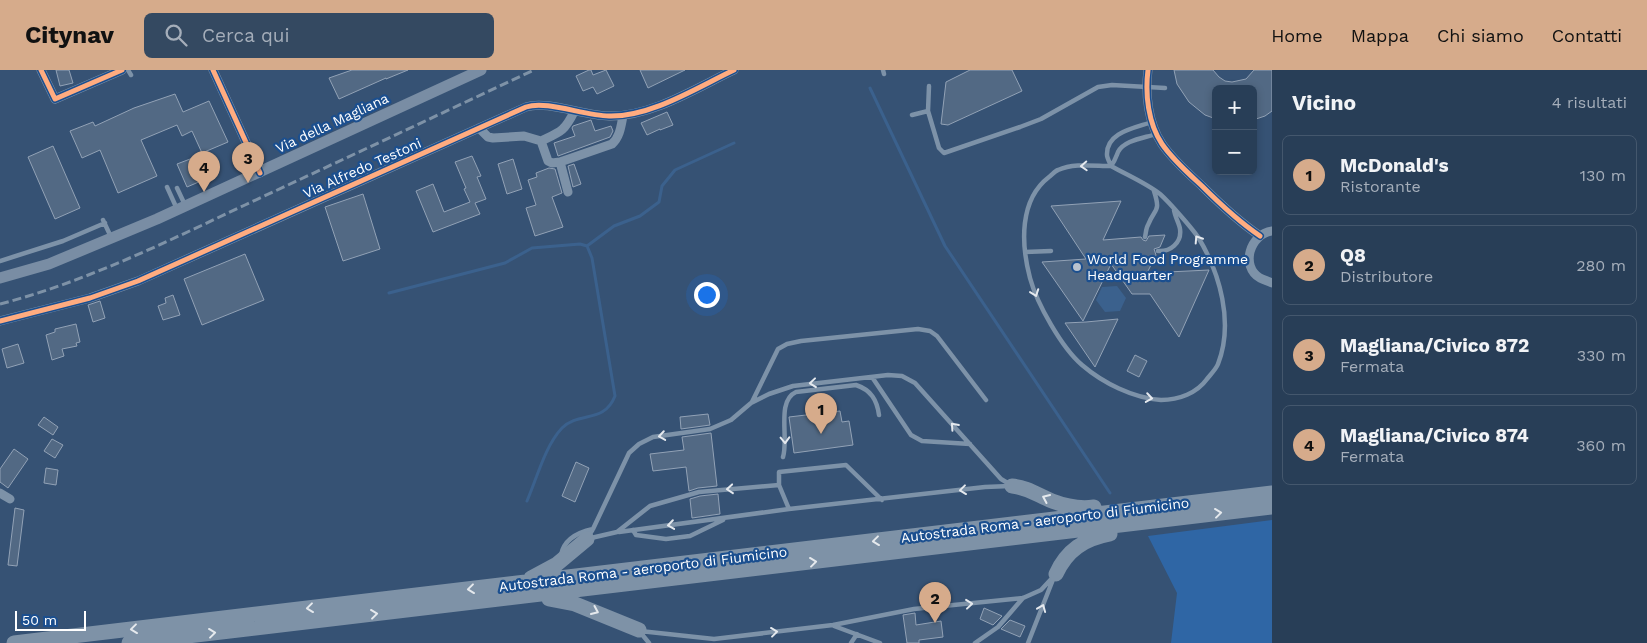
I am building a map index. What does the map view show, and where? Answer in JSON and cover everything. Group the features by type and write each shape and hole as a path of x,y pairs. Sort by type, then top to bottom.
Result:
{"highway":[{"path":"1012,486 1027,489 1052,501 1068,506 1146,509"},
{"name":"Autostrada Roma - aeroporto di Fiumicino","path":"14,643 1272,493"},
{"name":"Autostrada Roma - aeroporto di Fiumicino","path":"129,643 1272,507"},
{"path":"1056,574 1069,552 1084,542 1140,528 1159,520"},
{"path":"521,583 561,561 590,534"},
{"path":"513,598 568,601 639,630"}],"main road":[{"name":"Via della Magliana","path":"0,278 49,264 112,239 260,173 481,70"}],"street":[{"path":"41,70 55,99 122,70"},
{"path":"214,70 260,173"},
{"name":"Via Alfredo Testoni","path":"0,321 90,298 138,281 531,105 543,104 574,112 623,116 652,110 734,70"},
{"path":"1148,70 1146,86 1148,106 1162,144 1183,169 1239,222 1260,236"},
{"path":"479,128 493,138 524,136 541,141 562,131 567,126 574,112"},
{"path":"541,141 548,161 552,163 560,162 612,144 619,133 623,116"},
{"path":"560,162 568,192"},
{"path":"1272,232 1260,236 1254,242 1250,252 1250,261 1256,274 1272,283"},
{"path":"0,493 10,499"}],"lane":[{"path":"128,70 131,75"},
{"path":"929,86 928,111 939,148 944,153 1041,119 1098,86 1112,84 1164,88"},
{"path":"912,115 928,111"},
{"path":"1111,166 1107,154 1110,141 1119,133 1153,122"},
{"path":"1111,166 1116,160 1119,150 1128,143 1158,134"},
{"path":"1082,165 1111,166 1160,194 1197,236 1210,259 1218,280 1223,298 1224,342 1217,365 1201,387 1182,397 1162,400 1140,397 1104,381 1081,365 1065,346 1038,302 1030,279 1025,252 1025,217 1031,198 1040,184 1058,170 1082,165"},
{"path":"167,187 182,208"},
{"path":"177,188 182,208"},
{"path":"1145,237 1148,225 1157,211 1154,191"},
{"path":"1158,251 1164,252 1178,243 1180,228 1173,209"},
{"path":"0,261 63,241 104,222 112,239"},
{"path":"1025,252 1051,251"},
{"path":"751,403 778,349 783,346 801,341 918,329 930,330 938,336 986,400"},
{"path":"888,375 902,376 915,383 1001,478 1012,486 984,487 789,509 590,534 629,453 639,444 653,437 710,428 731,420 751,403 769,394 794,386 888,375"},
{"path":"872,377 911,435 918,440 970,444"},
{"path":"783,457 786,448 785,403 791,394 856,385 864,388 874,397 878,408 878,415"},
{"path":"789,509 779,485 779,472 846,465 882,500"},
{"path":"617,532 650,506 698,492 779,485"},
{"path":"633,530 636,535 666,539 690,536 729,517"},
{"path":"639,630 714,639 833,625 908,610 1023,598 1041,590 1056,574"},
{"path":"1028,643 1056,574"},
{"path":"975,643 998,628 1023,598"},
{"path":"833,625 880,643"},
{"path":"639,630 649,643"},
{"path":"851,643 856,634"},
{"path":"714,639 720,643"}],"shaded area":[{"path":"1117,286 1126,298 1120,311 1105,312 1096,300 1102,287"},
{"path":"1272,520 1272,643 1171,643 1177,593 1148,536"}],"building":[{"path":"56,70 69,70 73,83 60,86"},
{"path":"352,70 408,70 339,99 329,78"},
{"path":"591,70 593,75 606,70 614,86 597,94 593,87 583,91 576,76"},
{"path":"640,70 685,70 648,88"},
{"path":"970,70 1012,70 1022,91 948,125 941,124 946,82"},
{"path":"1174,70 1213,70 1225,81 1232,82 1246,79 1254,70 1272,70 1272,111 1257,119 1257,85 1212,85 1212,118 1205,115 1189,102 1177,84"},
{"path":"175,94 183,112 209,101 228,142 202,153 192,131 182,136 177,125 141,140 157,176 118,193 100,150 82,158 70,131 93,122 95,126 134,108"},
{"path":"667,112 673,125 647,135 641,123"},
{"path":"591,120 595,131 611,126 613,131 610,137 558,156 554,143 575,136 573,126"},
{"path":"53,146 80,208 55,219 28,157"},
{"path":"198,156 208,178 187,187 177,164"},
{"path":"472,156 481,176 477,177 486,199 475,203 480,214 433,232 416,191 433,184 444,212 470,202 455,162"},
{"path":"513,159 522,189 507,194 498,164"},
{"path":"574,164 581,184 573,187 568,166"},
{"path":"549,168 555,169 562,193 552,197 563,227 535,236 526,208 536,205 528,180 537,177 536,173"},
{"path":"363,194 380,249 343,261 325,207"},
{"name":"World Food Programme Headquarter","path":"1121,201 1103,240 1141,237 1146,241 1149,236 1165,235 1160,247 1154,249 1156,255 1147,273 1209,270 1179,337 1150,294 1132,294 1111,264 1083,321 1042,262 1086,259 1051,206"},
{"path":"245,254 264,300 202,325 184,279"},
{"path":"173,295 180,315 163,320 158,306 166,303 165,298"},
{"path":"100,301 105,318 93,322 88,305"},
{"path":"1118,319 1095,367 1065,323"},
{"path":"76,324 80,342 76,343 77,346 62,349 64,356 52,360 46,335 55,332 55,329"},
{"path":"18,344 24,363 7,368 2,349"},
{"path":"1135,355 1147,361 1139,377 1127,371"},
{"path":"840,411 842,422 849,421 853,445 794,453 789,417"},
{"path":"708,414 710,425 681,429 680,417"},
{"path":"44,417 58,427 53,435 38,425"},
{"path":"711,433 717,486 689,491 686,467 653,471 650,454 684,450 682,437"},
{"path":"52,439 63,445 55,458 44,451"},
{"path":"14,449 28,459 8,488 0,482 0,469"},
{"path":"576,462 589,468 575,502 562,496"},
{"path":"46,468 58,470 56,485 44,483"},
{"path":"718,494 720,514 692,518 690,499"},
{"path":"15,508 24,510 17,566 8,565"},
{"path":"984,608 1002,616 993,625 980,619"},
{"path":"915,613 916,625 941,621 943,637 919,640 919,643 907,643 903,615"},
{"path":"1010,620 1025,626 1020,637 1001,629"}],"waterway":[{"path":"870,88 945,246 1110,493"},
{"path":"587,246 614,226 640,216 659,202 662,186 675,170 734,143"},
{"path":"389,293 505,263 532,248 580,244 587,246 592,258 615,396 610,405 598,414 569,423 556,435 546,453 527,501"}],"railway":[{"path":"0,304 32,295 125,260 534,70"}],"cycle path":[{"path":"41,70 55,99 122,70"},
{"path":"213,70 260,173"},
{"path":"0,321 90,298 138,281 526,107 544,105 599,115 625,115 657,107 734,70"},
{"path":"1148,70 1149,108 1153,127 1162,144 1181,166 1222,206 1260,236"}],"place":[{"name":"Magliana/Civico 872","path":"248,183"},
{"name":"Magliana/Civico 874","path":"204,192"},
{"name":"World Food Programme Headquarter","path":"1077,267"},
{"name":"McDonald's","path":"821,434"},
{"name":"Q8","path":"935,623"}]}
